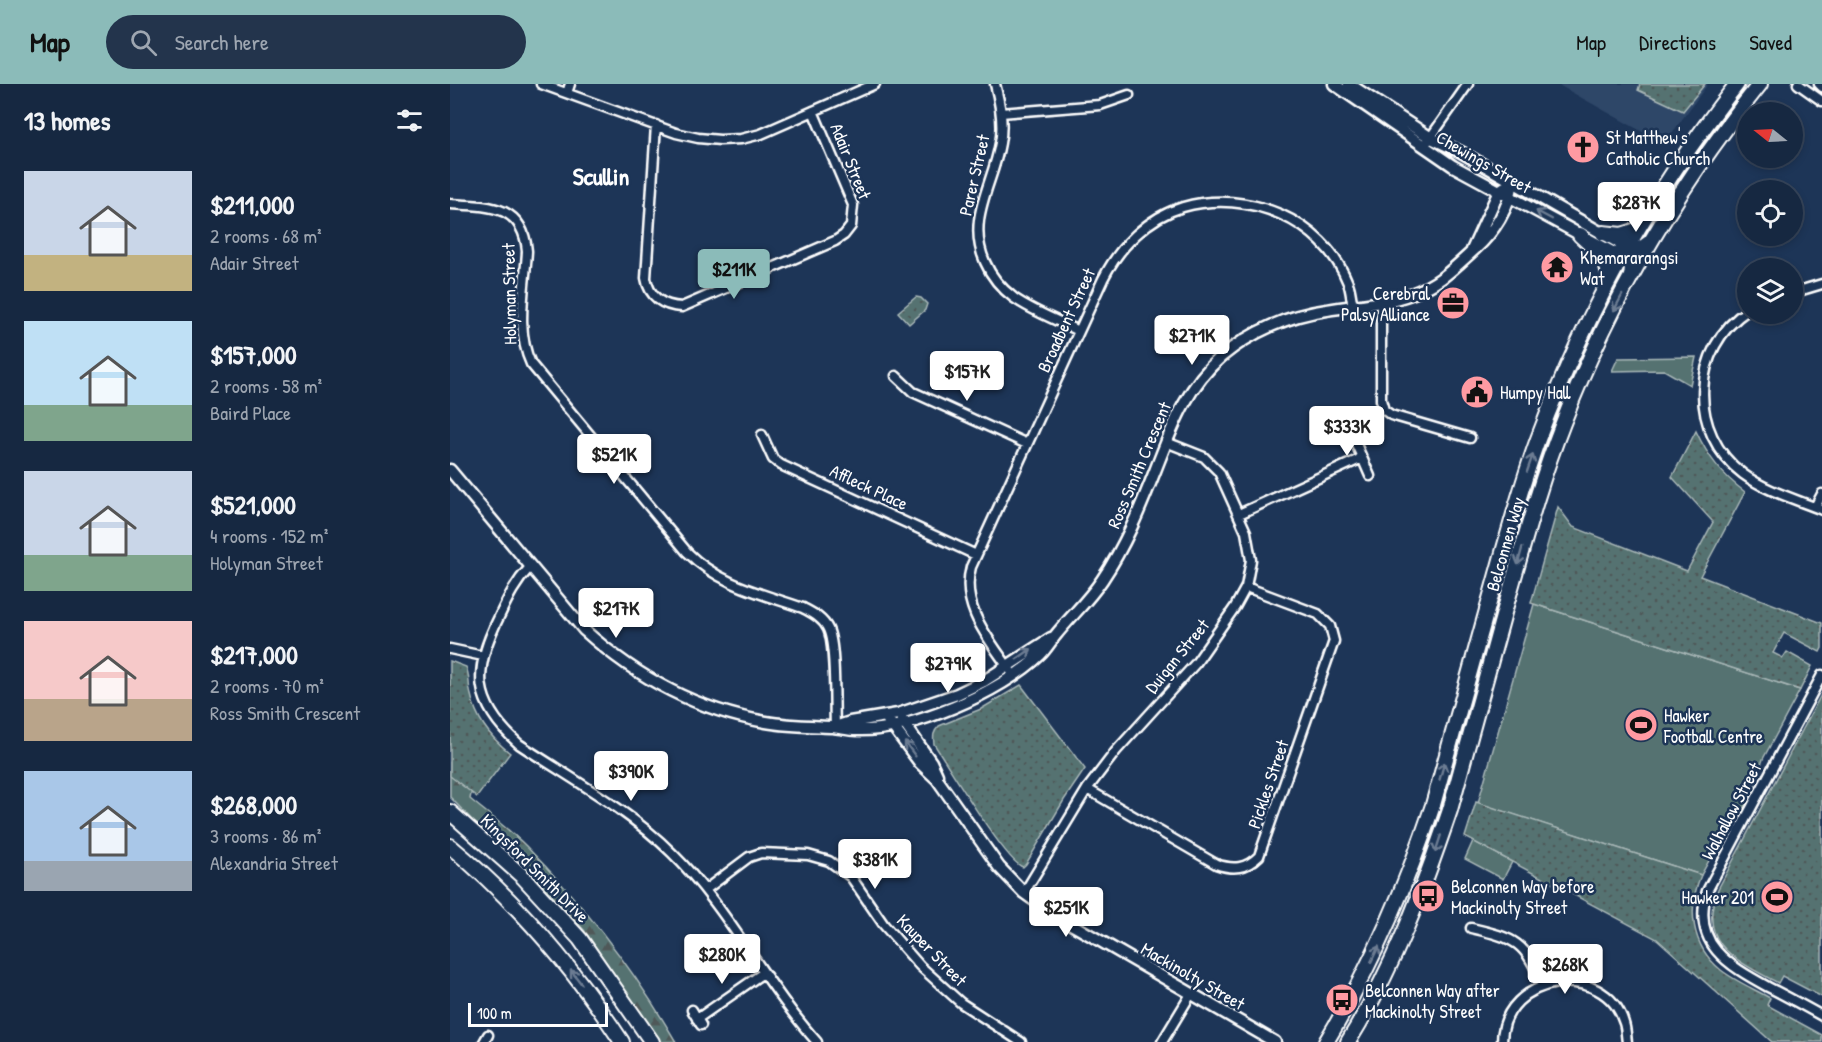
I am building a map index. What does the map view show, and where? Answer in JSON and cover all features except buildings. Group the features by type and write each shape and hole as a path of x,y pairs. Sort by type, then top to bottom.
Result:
{"main road":[{"name":"Belconnen Way","path":"1326,1042 1385,933 1419,847 1433,805 1510,526 1538,440 1576,349 1636,230 1691,145 1737,84"},
{"name":"Belconnen Way","path":"1348,1042 1398,946 1418,899 1450,810 1541,483 1591,356 1629,282 1706,155 1760,84"},
{"path":"1603,233 1622,235 1636,230"},
{"path":"1580,235 1605,258 1610,278"},
{"path":"1510,526 1527,531"},
{"path":"1433,805 1450,810"},
{"name":"Kingsford Smith Drive","path":"450,812 523,877 552,907 580,939 652,1042"},
{"path":"450,846 498,889 554,949 596,1002 622,1042"}],"street":[{"path":"541,84 569,88 656,125 698,138 720,140 741,139 761,134 875,84"},
{"name":"Parer Street","path":"995,84 1001,113 1000,143 978,220 981,252 993,276 1012,296 1028,307 1079,331"},
{"name":"Chewings Street","path":"1334,84 1428,142 1452,166 1614,253 1624,253 1619,243 1603,233 1461,152 1428,142"},
{"name":"Chewings Street","path":"1349,84 1360,98"},
{"path":"1428,142 1468,84"},
{"path":"1798,84 1822,101"},
{"path":"1819,84 1822,87"},
{"path":"1001,113 1100,105 1129,95"},
{"name":"Adair Street","path":"656,125 647,286 663,303 682,307 835,242 851,226 853,205 813,111"},
{"path":"1499,191 1513,182"},
{"name":"Ross Smith Crescent","path":"835,727 850,722 898,714 957,694 1040,656 1054,636 1092,594 1122,548 1176,417 1204,374 1237,345 1268,327 1322,310 1381,302 1409,295 1431,286 1451,273 1485,240 1511,197 1513,182"},
{"name":"Ross Smith Crescent","path":"1471,253 1499,191"},
{"name":"Broadbent Street","path":"1011,671 978,622 971,607 968,591 969,575 976,555 1079,331 1111,263 1123,247 1137,233 1182,207 1227,202 1251,204 1274,211 1295,222 1323,244 1348,283 1353,306"},
{"name":"Holyman Street","path":"450,204 499,209 519,224 526,239 527,251 522,336 531,364 687,552 715,576 803,608 815,614 824,624 831,640 835,727"},
{"path":"1629,282 1630,267 1624,253 1642,247 1657,234"},
{"path":"1803,290 1822,284"},
{"path":"1381,302 1381,400 1384,410 1391,416 1470,438"},
{"path":"1737,318 1721,335 1705,370 1702,384 1703,401 1709,430 1722,454 1742,474 1768,489 1819,508 1822,494"},
{"path":"896,376 913,392 1027,444"},
{"path":"1349,428 1370,476"},
{"name":"Affleck Place","path":"762,435 773,459 781,465 976,555"},
{"name":"Duigan Street","path":"1024,893 1087,789 1116,751 1196,663 1235,607 1249,578 1250,551 1246,532 1219,472 1204,457 1166,442"},
{"path":"1239,514 1362,458"},
{"name":"Ross Smith Crescent","path":"450,470 584,630 616,657 652,681 690,700 732,715 766,722 857,730 893,727 933,715 983,693 1011,671"},
{"path":"530,567 517,581 490,636 483,656 481,681 484,699 493,716 504,731 519,744 647,830 672,852 705,890 796,1019 817,1042"},
{"name":"Pickles Street","path":"1087,789 1216,864 1233,868 1243,867 1252,863 1259,856 1334,641 1330,626 1318,614 1246,587"},
{"path":"450,649 483,656"},
{"name":"Walhallow Street","path":"1822,675 1707,891 1703,905 1703,919 1709,941 1724,960 1737,970 1822,1016"},
{"name":"Mackinolty Street","path":"898,714 936,770 937,778"},
{"path":"919,744 920,730 925,721 933,715"},
{"name":"Mackinolty Street","path":"885,716 920,763 937,778 999,867 1024,893 1052,913 1275,1042"},
{"name":"Kauper Street","path":"705,890 749,857 761,853 808,855 829,861 851,877 884,925 920,966 961,1003 1021,1042"},
{"path":"1471,928 1512,940 1526,951 1533,961 1542,985"},
{"path":"692,1010 699,1022 763,973"},
{"path":"1502,1042 1505,1023 1516,1004 1528,993 1542,985 1571,982 1599,992 1611,1001 1625,1024 1627,1042"},
{"path":"1162,1042 1191,994"},
{"name":"Mackinolty Street","path":"1254,1031 1269,1042"}],"shaded area":[{"path":"1557,84 1708,84 1664,144"}],"green space":[{"path":"1640,84 1705,84 1683,111 1638,90"},
{"path":"916,297 921,298 927,304 925,310 909,324 898,312"},
{"path":"1696,357 1690,385 1664,370 1612,371 1618,358"},
{"path":"1696,431 1716,465 1745,492 1700,576 1822,623 1820,652 1784,633 1773,653 1783,658 1787,652 1812,666 1800,690 1531,603 1558,507 1573,527 1687,571 1713,522 1672,477"},
{"name":"Hawker Football Centre","path":"1534,604 1800,690 1763,759 1752,792 1734,827 1722,837 1701,875 1478,803"},
{"path":"450,661 466,667 473,704 481,720 497,741 510,753 477,797 450,776"},
{"path":"1021,685 1085,769 1023,867 1004,849 934,744 935,732 939,726 981,709"},
{"path":"1822,693 1822,997 1782,976 1778,983 1735,958 1716,937 1712,924 1712,908 1718,889"},
{"path":"450,763 473,784 470,799 526,846 588,915 626,964 676,1042 660,1042 584,930 511,851 474,822 450,797"},
{"path":"1476,802 1701,875 1693,913 1694,926 1703,950 1721,970 1732,978 1770,998 1767,1005 1822,1035 1822,1042 1772,1042 1657,939 1465,837"},
{"path":"1473,841 1512,862 1503,879 1465,859"}],"place":[{"name":"St Matthew's Catholic Church","path":"1583,147"},
{"name":"Khemararangsi Wat","path":"1557,267"},
{"name":"Cerebral Palsy Alliance","path":"1453,303"},
{"name":"Humpy Hall","path":"1477,392"},
{"name":"Hawker Football Centre","path":"1641,725"},
{"name":"Belconnen Way before Mackinolty Street","path":"1428,896"},
{"name":"Hawker 201","path":"1777,897"},
{"name":"Belconnen Way after Mackinolty Street","path":"1342,1000"}],"district":[{"name":"Scullin","path":"601,176"}]}
